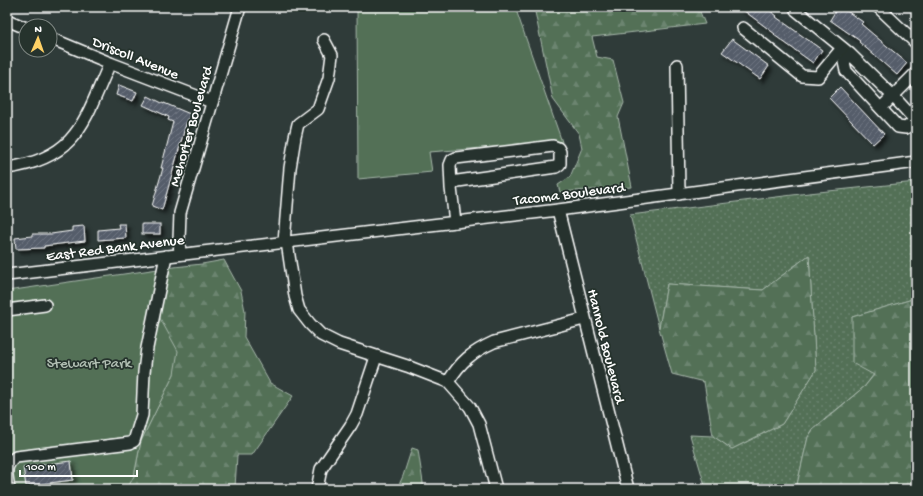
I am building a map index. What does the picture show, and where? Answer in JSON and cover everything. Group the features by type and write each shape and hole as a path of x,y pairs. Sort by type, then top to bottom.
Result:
{"street":[{"name":"Mehorter Boulevard","path":"180,254 180,213 240,7"},
{"path":"879,7 916,43"},
{"path":"795,8 846,51 893,96 915,120 906,128 898,127 846,71 844,62 846,51"},
{"path":"7,20 18,25"},
{"path":"743,28 802,76 818,77 846,51"},
{"path":"324,40 332,55 329,78 318,109 298,124 290,168 285,242 299,310 321,335 338,344 448,382 470,407 479,424 496,489"},
{"name":"Driscoll Avenue","path":"58,41 212,102"},
{"path":"7,168 38,161 56,152 69,141 79,130 87,115 110,63"},
{"path":"677,65 679,194"},
{"path":"881,108 916,73"},
{"path":"451,188 453,184 458,181 556,167 560,164 560,152 558,148 553,146 456,158 452,160 450,165 451,188 455,222"},
{"name":"Tacoma Boulevard","path":"226,249 558,210 916,162"},
{"name":"Hannold Boulevard","path":"558,210 584,319 628,489"},
{"name":"East Red Bank Avenue","path":"7,275 226,249"},
{"path":"9,489 7,464 16,457 130,443 134,441 142,415 144,372 147,348 166,256"},
{"path":"7,310 45,305"},
{"path":"448,382 462,362 470,355 494,342 584,319"},
{"path":"316,489 322,468 351,426 357,414 376,357"}],"green space":[{"path":"357,7 515,7 562,142 429,152 432,172 358,179"},
{"path":"534,7 698,7 705,24 592,37 597,57 613,60 624,103 618,117 632,187 560,192 558,185 570,177 582,148 579,134 553,99"},
{"path":"916,182 916,298 852,317 874,374 865,386 813,429 808,437 796,489 706,489 690,435 713,436 732,449 782,424 816,370 809,255 763,290 667,284 659,328 630,215 809,193"},
{"path":"809,255 816,370 782,424 732,449 713,436 704,382 672,374 659,328 667,284 763,290"},
{"path":"224,260 241,291 245,311 244,337 270,383 293,396 252,455 237,455 235,488 243,489 127,489 134,476 141,441 174,374 156,311 165,268"},
{"name":"Stewart Park","path":"165,268 156,311 178,351 174,374 141,441 134,476 127,489 7,489 7,291"},
{"path":"916,298 916,489 796,489 808,437 813,430 865,386 874,375 852,363 852,317"},
{"path":"412,448 418,450 424,489 397,489 403,476"}],"building":[{"path":"739,7 765,7 777,16 776,17 822,50 813,63 774,35 775,34"},
{"path":"838,7 841,7 863,22 861,24 907,63 897,75 859,42 860,41 830,20"},
{"path":"732,39 769,66 760,79 722,52"},
{"path":"119,85 137,92 133,101 116,95"},
{"path":"840,87 884,134 873,144 829,98"},
{"path":"148,96 190,114 162,210 152,206 163,168 161,168 173,122 168,120 169,117 143,105"},
{"path":"118,224 125,224 126,238 98,240 98,230 119,228"},
{"path":"142,224 160,224 160,234 142,234"},
{"path":"84,226 85,241 44,246 44,248 16,249 15,238 32,236 32,234 51,234 72,231 72,227"},
{"path":"71,461 73,480 26,486 23,467"}]}
